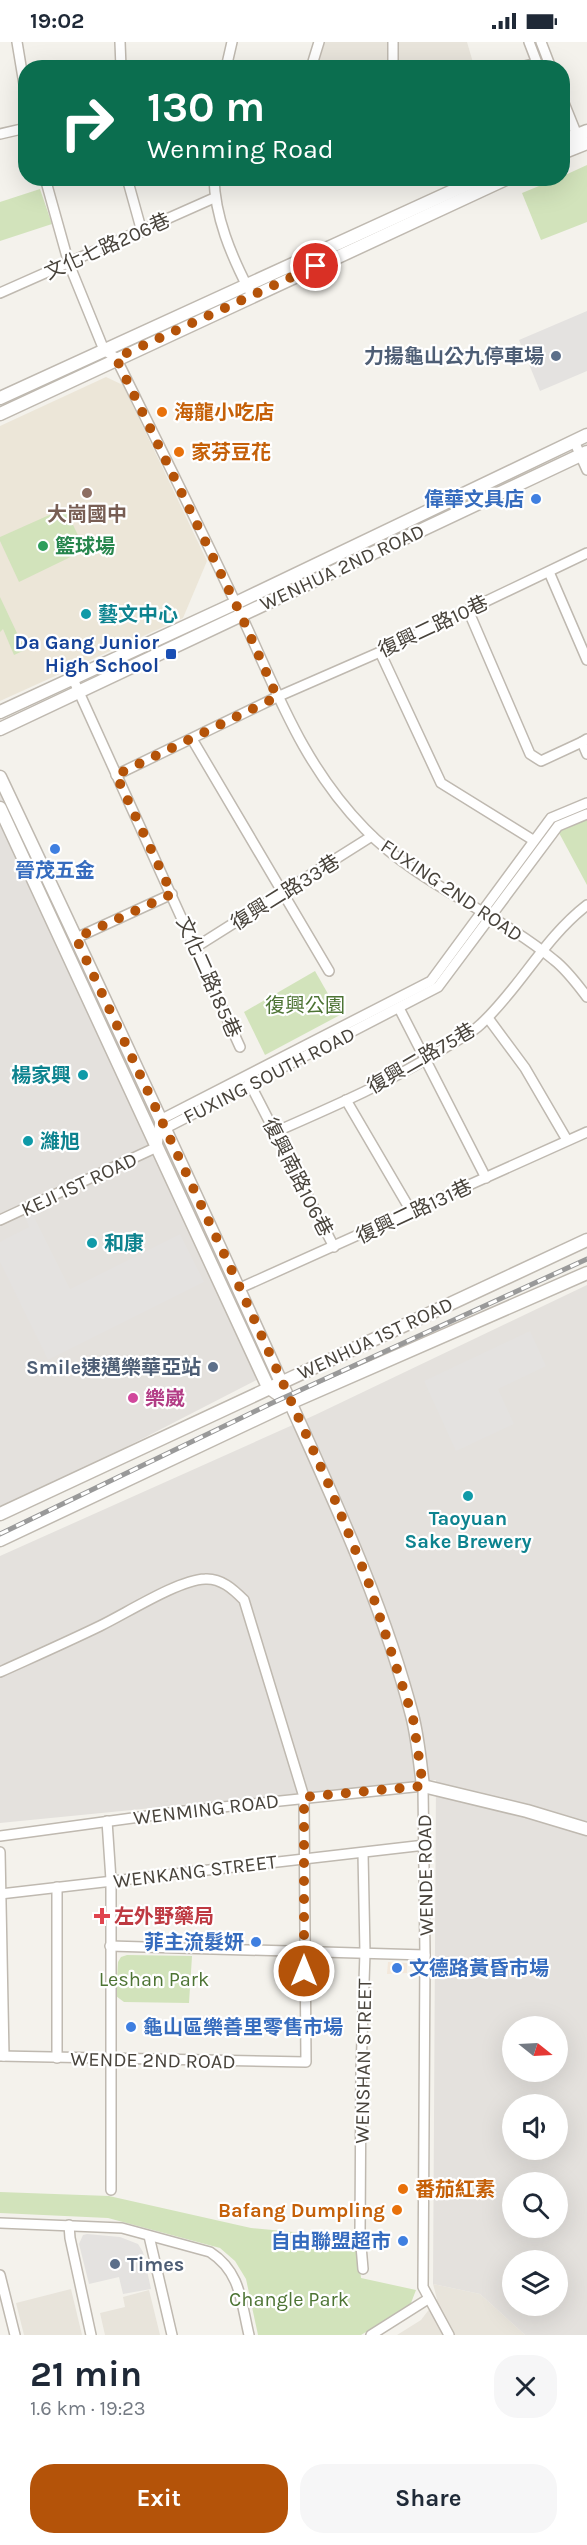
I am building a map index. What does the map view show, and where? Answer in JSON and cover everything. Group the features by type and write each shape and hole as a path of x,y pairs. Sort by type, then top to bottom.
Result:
{"street":[{"path":"17,42 20,60"},
{"path":"120,42 121,60"},
{"path":"228,60 232,42"},
{"path":"313,60 319,42"},
{"path":"393,42 393,60"},
{"path":"529,42 536,60"},
{"path":"542,42 548,60"},
{"path":"570,125 575,142"},
{"path":"0,134 18,130"},
{"path":"47,186 69,264 104,350 116,358"},
{"path":"129,186 142,232"},
{"path":"214,186 214,198 225,236 249,290"},
{"path":"0,414 464,186"},
{"path":"0,398 104,350 490,186"},
{"name":"文化七路206巷","path":"0,293 142,232 214,198"},
{"name":"FUXING 2ND ROAD","path":"116,358 236,603 277,697 314,767 343,805 372,836 402,860 541,951 567,972 587,997"},
{"path":"581,438 587,470"},
{"name":"WENHUA 2ND ROAD","path":"0,712 236,603 581,438"},
{"name":"WENHUA 2ND ROAD","path":"0,729 585,452"},
{"name":"復興二路10巷","path":"116,775 277,697 587,553"},
{"path":"549,572 587,660"},
{"path":"468,610 530,754 541,760 585,741 587,754"},
{"path":"380,651 441,783 533,840"},
{"name":"文化二路185巷","path":"73,679 240,1047"},
{"path":"192,739 329,971"},
{"name":"WENDE ROAD","path":"0,777 240,1288 280,1382 328,1483 382,1616 413,1718 423,1786 425,1845 423,2287 428,2299"},
{"name":"FUXING SOUTH ROAD","path":"162,1125 251,1085 438,987 466,941 550,818 587,803"},
{"path":"0,808 268,1387 290,1402"},
{"name":"FUXING SOUTH ROAD","path":"485,914 558,826 587,814"},
{"name":"復興二路33巷","path":"196,947 372,836"},
{"path":"76,938 172,894"},
{"name":"復興二路75巷","path":"275,1132 426,1060 479,1027 541,951 587,905"},
{"name":"FUXING SOUTH ROAD","path":"157,1147 162,1125 246,1074 431,981 466,941"},
{"path":"399,1008 486,1178"},
{"path":"488,1018 525,1068 567,1140"},
{"path":"101,1028 114,1021"},
{"name":"復興南路106巷","path":"246,1074 334,1247"},
{"path":"346,1100 411,1212"},
{"name":"復興二路131巷","path":"240,1288 587,1132"},
{"name":"KEJI 1ST ROAD","path":"0,1220 157,1147"},
{"name":"WENHUA 1ST ROAD","path":"0,1514 587,1240"},
{"name":"WENHUA 1ST ROAD","path":"0,1540 290,1402 587,1273"},
{"path":"0,1672 98,1627 190,1580 207,1578 234,1590 244,1600 304,1797 304,1951"},
{"name":"WENMING ROAD","path":"0,1836 304,1797 423,1786 527,1811 587,1829"},
{"path":"107,1821 111,1880 111,2190"},
{"name":"WENKANG STREET","path":"1,1894 425,1845"},
{"path":"0,1852 2,2056"},
{"name":"WENSHAN STREET","path":"363,1853 365,1953 361,2069 360,2234 363,2268"},
{"path":"57,1887 57,2058"},
{"path":"110,1946 425,1955"},
{"name":"WENDE 2ND ROAD","path":"2,2056 306,2062 304,1951"},
{"path":"0,2223 122,2228 210,2253 222,2260 232,2272 249,2335"},
{"path":"69,2225 91,2335"},
{"path":"149,2236 172,2335"},
{"path":"0,2274 15,2335"},
{"path":"371,2335 428,2299 449,2335"}],"shaded area":[{"path":"325,42 467,42 472,60 319,60"},
{"name":"力揚龜山公九停車場","path":"587,311 587,371 540,391 519,340"},
{"name":"大崗國中","path":"106,377 123,385 207,561 183,618 0,701 0,426"},
{"path":"0,784 272,1372 0,1512"},
{"path":"33,1215 70,1289 180,1234 204,1282 48,1360 0,1262 0,1242 29,1227 26,1219"},
{"path":"587,1285 587,2335 525,2335 504,2316 568,2316 568,2250 502,2250 502,2314 480,2294 433,2284 436,1780 0,1823 0,1556 315,1415"},
{"path":"530,1331 546,1366 498,1389 514,1424 456,1451 424,1381"},
{"name":"文德路黃昏市場","path":"388,1962 407,1963 407,1973 387,1974"},
{"name":"Times","path":"83,2235 120,2237 138,2244 143,2252 151,2289 123,2294 119,2277 89,2284 79,2244"},
{"path":"433,2284 480,2294 525,2335 397,2335 421,2320 437,2299"},
{"path":"71,2289 82,2335 24,2335 16,2303"},
{"path":"149,2290 160,2335 105,2335 100,2313 125,2307 123,2297"}],"green space":[{"path":"587,165 587,222 541,240 522,193 539,186 570,186 570,173"},
{"path":"40,189 52,224 0,241 0,202"},
{"name":"籃球場","path":"65,508 85,550 19,582 0,537"},
{"path":"0,597 25,650 14,655 3,629 0,632"},
{"path":"587,819 587,885 558,831"},
{"name":"復興公園","path":"315,971 340,1015 265,1055 244,1012"},
{"name":"Leshan Park","path":"127,1955 192,1956 189,2003 124,2002 116,1996 118,1962 121,1957"},
{"name":"Changle Park","path":"0,2192 109,2196 251,2228 357,2238 361,2278 416,2290 411,2303 406,2308 361,2335 258,2335 246,2279 235,2261 220,2248 108,2218 0,2213"}],"railway":[{"path":"0,1534 270,1404 587,1259"}],"place":[{"name":"力揚龜山公九停車場","path":"556,356"},
{"name":"海龍小吃店","path":"162,412"},
{"name":"家芬豆花","path":"179,452"},
{"name":"大崗國中","path":"87,493"},
{"name":"偉華文具店","path":"536,499"},
{"name":"籃球場","path":"43,546"},
{"name":"藝文中心","path":"86,614"},
{"name":"Da Gang Junior High School","path":"171,654"},
{"name":"晉茂五金","path":"55,849"},
{"name":"楊家興","path":"83,1075"},
{"name":"濰旭","path":"28,1141"},
{"name":"和康","path":"92,1243"},
{"name":"Smile速邁樂華亞站","path":"213,1367"},
{"name":"樂崴","path":"133,1398"},
{"name":"Taoyuan Sake Brewery","path":"468,1496"},
{"name":"左外野藥局","path":"102,1916"},
{"name":"菲主流髮妍","path":"256,1942"},
{"name":"文德路黃昏市場","path":"397,1968"},
{"name":"龜山區樂善里零售市場","path":"131,2027"},
{"name":"番茄紅素","path":"403,2189"},
{"name":"Bafang Dumpling","path":"397,2210"},
{"name":"自由聯盟超市","path":"403,2241"},
{"name":"Times","path":"115,2264"}],"route":[{"path":"304,1971 304,1797 423,1786 413,1718 382,1616 328,1483 280,1382 240,1288 76,938 172,894 116,775 277,697 241,615 116,358 316,266"}]}
